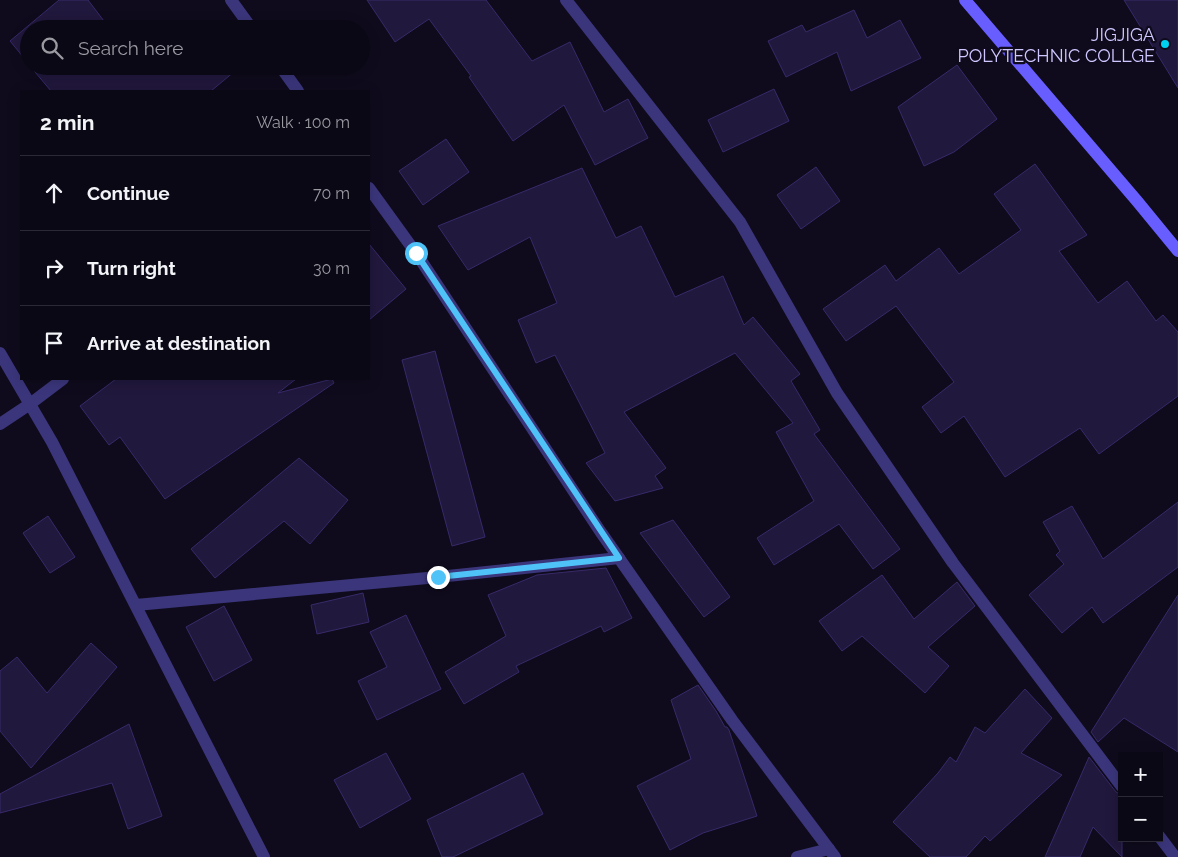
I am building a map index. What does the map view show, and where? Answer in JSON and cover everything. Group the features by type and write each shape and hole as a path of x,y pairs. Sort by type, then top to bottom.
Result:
{"street":[{"path":"231,0 245,20"},
{"path":"566,0 740,222 836,393 953,563 1118,782"},
{"path":"965,0 1137,200 1178,251"},
{"path":"286,75 297,90"},
{"path":"370,189 416,253 619,558 732,720 832,853"},
{"path":"0,353 52,442 264,857"},
{"path":"0,424 62,380"},
{"path":"136,605 619,558"},
{"path":"1163,841 1175,857"},
{"path":"797,857 832,853"}],"building":[{"path":"59,0 88,0 103,20 35,20"},
{"path":"367,0 486,0 532,61 570,42 604,112 628,99 648,138 595,165 564,105 513,141 469,77 471,76 429,19 395,42"},
{"name":"JIGJIGA POLYTECHNIC COLLGE","path":"1124,0 1178,0 1178,88"},
{"path":"854,10 867,38 900,20 921,58 851,91 837,52 786,77 768,41 802,25 806,32"},
{"path":"20,33 20,53 10,41"},
{"path":"957,65 997,119 954,152 924,166 898,107"},
{"path":"38,75 230,75 212,90 50,90"},
{"path":"774,89 789,121 723,152 708,120"},
{"path":"446,139 469,172 423,205 399,171"},
{"path":"1035,164 1087,235 1059,251 1098,303 1127,281 1156,321 1163,315 1178,332 1178,396 1099,454 1080,428 1005,477 964,416 941,433 922,407 954,382 896,306 846,341 823,309 885,265 896,281 939,248 959,274 1021,230 994,194"},
{"path":"816,167 840,201 801,229 777,195"},
{"path":"582,168 616,238 641,226 675,297 723,276 744,325 753,317 800,374 791,381 820,430 814,434 900,549 873,569 839,524 774,565 757,538 814,501 776,432 793,423 735,353 624,412 666,468 655,476 663,488 615,501 586,463 605,453 555,355 536,363 518,320 557,303 530,237 468,270 438,226"},
{"path":"370,245 406,289 370,319"},
{"path":"435,351 485,537 452,546 402,360"},
{"path":"115,380 295,380 278,393 328,380 332,380 334,383 165,499 120,437 109,445 80,406"},
{"path":"299,458 348,500 310,544 284,521 215,578 191,549"},
{"path":"1178,502 1178,567 1103,623 1092,607 1062,633 1029,595 1064,564 1056,555 1060,551 1043,522 1072,506 1103,559"},
{"path":"48,516 75,557 50,573 23,533"},
{"path":"673,520 730,597 704,617 640,533"},
{"path":"606,568 632,618 604,632 601,626 516,666 519,672 464,704 445,672 506,636 488,595 537,575"},
{"path":"882,575 914,619 957,582 975,606 928,647 949,666 925,693 862,636 842,651 819,621"},
{"path":"363,593 369,622 317,634 311,605"},
{"path":"1178,595 1178,752 1124,718 1098,742 1091,732"},
{"path":"224,606 252,660 214,681 186,627"},
{"path":"406,615 441,689 377,720 358,681 387,667 370,632"},
{"path":"91,643 117,667 31,768 0,731 0,671 17,657 47,693"},
{"path":"698,685 725,727 729,730 757,816 703,833 670,850 637,786 691,759 671,700"},
{"path":"1025,689 1052,718 1021,753 1062,775 990,841 985,836 966,857 930,857 893,822 938,773 950,757 956,762 975,727 985,733"},
{"path":"129,724 162,816 128,829 112,783 0,813 0,794"},
{"path":"386,753 411,799 360,828 334,780"},
{"path":"1089,757 1118,793 1118,842 1122,842 1122,857 1093,827 1080,857 1045,857"},
{"path":"523,773 543,814 453,857 442,857 427,820"}],"place":[{"name":"JIGJIGA POLYTECHNIC COLLGE","path":"1165,44"}],"route":[{"path":"416,253 619,558 438,577"}]}
